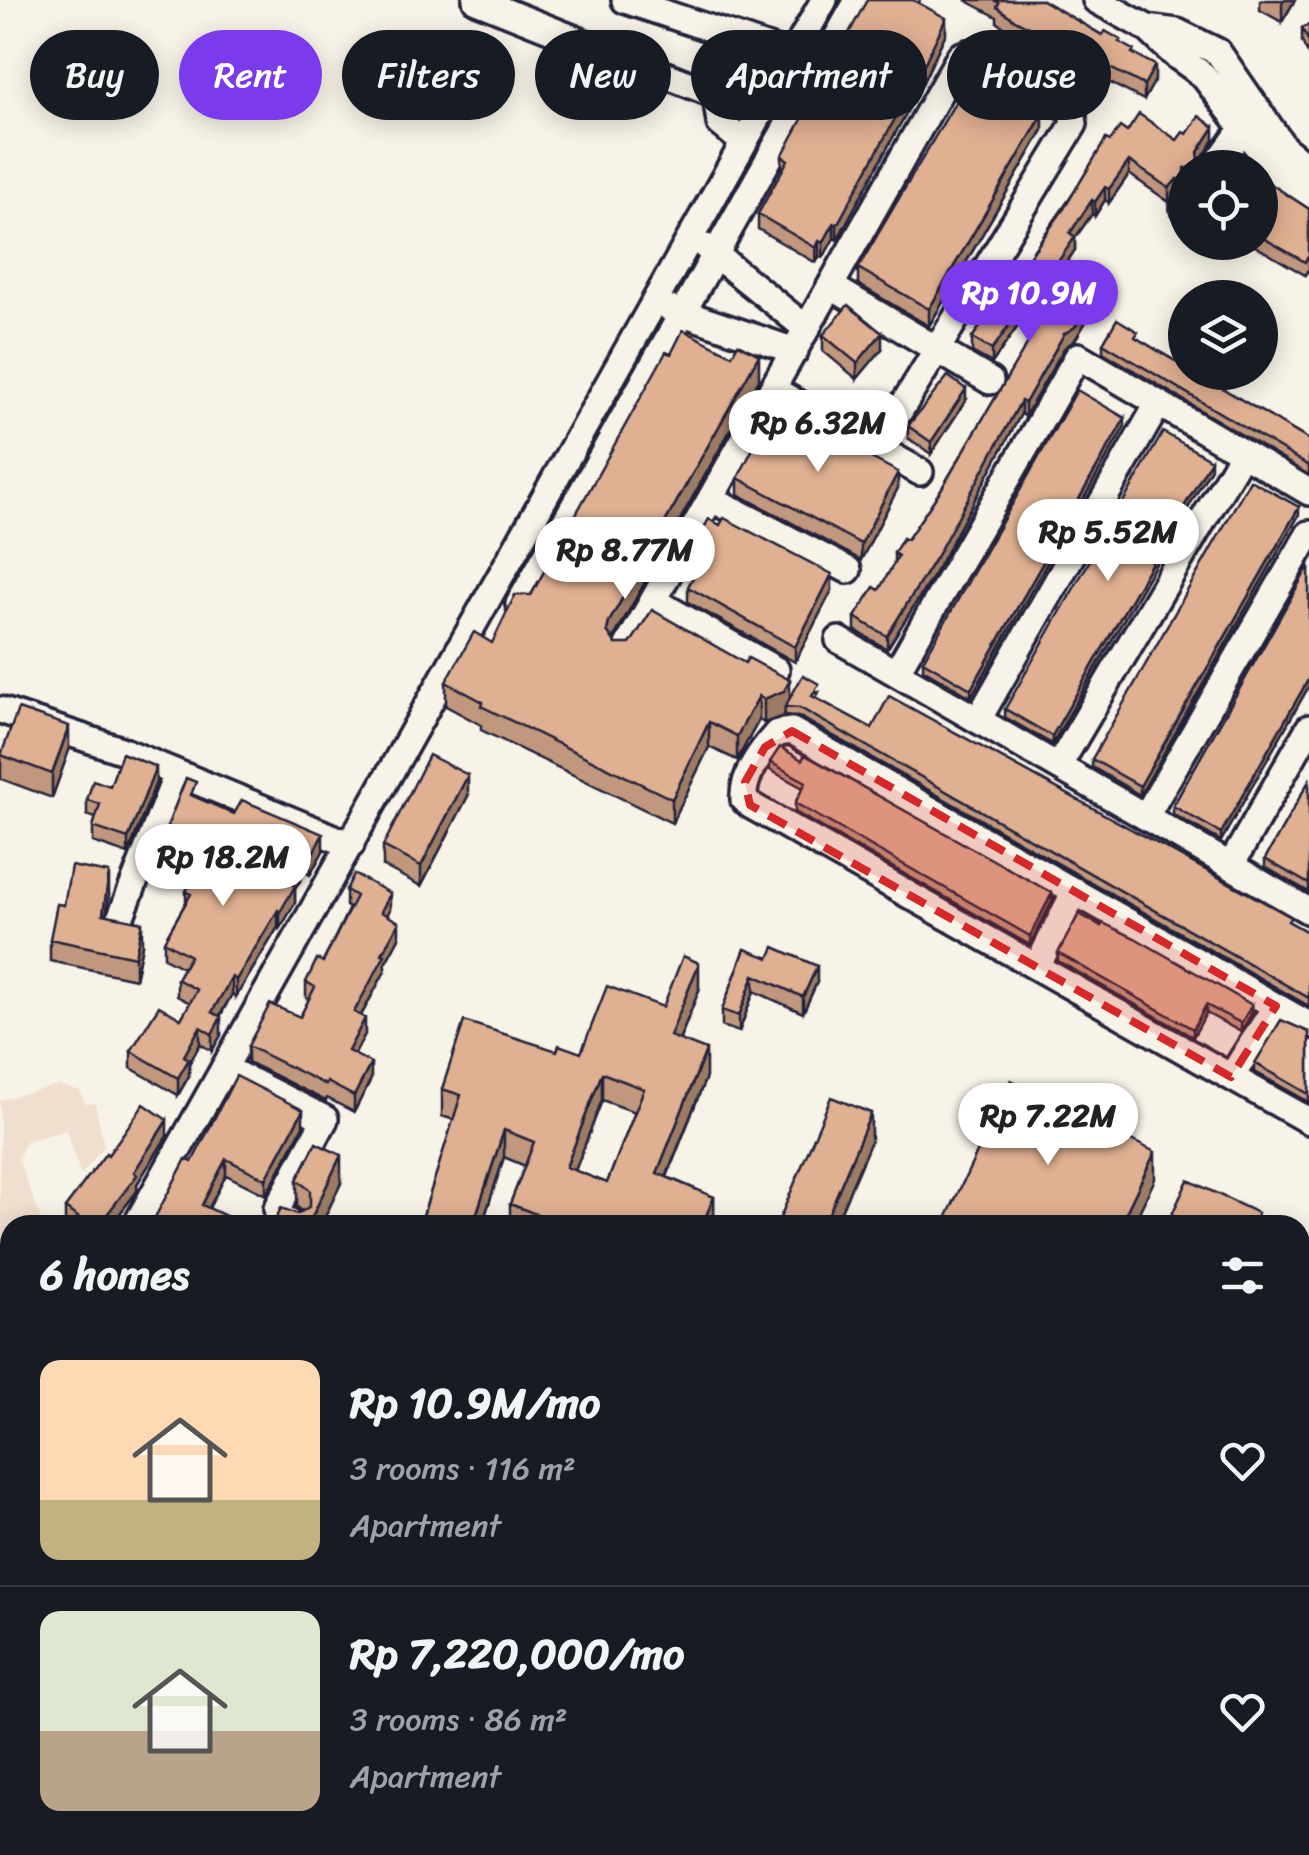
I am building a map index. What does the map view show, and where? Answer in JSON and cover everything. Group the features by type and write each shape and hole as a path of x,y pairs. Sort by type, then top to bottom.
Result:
{"street":[{"path":"476,0 691,85"},
{"path":"625,0 714,30"},
{"path":"807,30 824,0"},
{"path":"519,604 858,0"},
{"path":"1096,0 1147,28 1202,75 1244,126 1272,150"},
{"path":"1147,28 1177,32 1218,52 1273,150"},
{"path":"623,654 964,53 1072,110 1074,124 877,448"},
{"path":"720,120 743,142"},
{"path":"142,1215 756,120"},
{"path":"1227,150 1244,126"},
{"path":"1278,154 1309,168"},
{"path":"1278,174 1309,196"},
{"path":"691,235 801,340"},
{"path":"832,286 990,381"},
{"path":"653,303 684,314 801,340"},
{"path":"897,672 1073,359 1084,356 1309,492"},
{"path":"772,389 920,472"},
{"path":"979,718 1158,404"},
{"path":"1060,765 1242,454"},
{"path":"712,499 848,570"},
{"path":"1146,816 1309,534"},
{"path":"654,600 776,670"},
{"path":"839,640 1309,911"},
{"path":"0,710 80,734 351,845"},
{"path":"1231,865 1309,728"},
{"path":"1309,1024 792,731 777,732 745,782 744,800 750,805 1309,1121"},
{"path":"119,921 176,774"},
{"path":"1038,965 1076,892"},
{"path":"1231,1077 1276,1006"},
{"path":"224,1068 325,1120 277,1209 278,1215"}],"highlighted area":[{"path":"792,731 1276,1006 1231,1077 750,805 745,782 765,747"}],"shaded area":[{"path":"58,1085 80,1091 85,1104 95,1103 104,1146 81,1175 66,1130 26,1141 18,1158 39,1215 0,1215 0,1100"}],"building":[{"path":"867,0 913,0 946,18 927,58 927,30 851,30"},
{"path":"994,0 1042,0 1093,30 1035,30 997,7 999,3"},
{"path":"1111,34 1134,50 1132,53 1155,65 1144,85 1111,68"},
{"path":"1139,114 1177,140 1183,132 1187,134 1199,116 1214,127 1199,150 1168,150 1168,187 1129,161 1109,189 1105,187 1095,202 1092,200 1070,233 1075,237 1053,269 1095,294 1075,327 1064,334 1025,403 1021,401 936,557 887,636 855,617 874,587 879,590 898,556 894,553 903,538 907,540 942,488 1046,312 1027,299 992,350 972,338 1065,207 1106,139 1110,141 1120,127 1127,132"},
{"path":"947,116 947,120 1039,120 929,309 858,268"},
{"path":"802,120 894,120 837,225 834,223 816,248 758,214 788,160 782,156"},
{"path":"1278,189 1309,209 1309,259 1305,262 1278,246"},
{"path":"848,305 882,333 857,363 823,335"},
{"path":"1117,319 1138,332 1135,337 1168,357 1168,382 1103,343"},
{"path":"683,330 732,355 738,344 759,355 607,631 616,644 630,644 652,610 745,663 748,658 790,680 784,691 764,699 759,696 737,736 709,722 672,799 481,706 483,702 446,682 474,632 492,643 515,595 531,595 666,352 671,354"},
{"path":"948,376 966,389 931,442 908,426"},
{"path":"1077,390 1125,418 971,689 923,661"},
{"path":"1182,390 1225,390 1309,440 1309,466"},
{"path":"774,407 898,472 861,544 738,478"},
{"path":"1163,432 1211,460 1052,736 1005,709"},
{"path":"1250,480 1299,507 1140,786 1092,759"},
{"path":"724,518 832,574 795,647 688,587 699,565 687,559 709,519 720,525"},
{"path":"1309,566 1309,678 1221,833 1173,806"},
{"path":"803,675 819,684 812,696 872,728 889,696 1291,917 1288,921 1309,933 1309,998 800,708 785,707"},
{"path":"18,709 69,726 52,774 1,755"},
{"path":"780,747 802,760 805,755 1052,893 1030,936 795,803 806,782 770,762"},
{"path":"122,753 156,767 128,839 93,827 100,804 87,800 93,780 110,786"},
{"path":"429,755 468,775 421,866 383,846"},
{"path":"186,778 196,782 191,795 234,814 242,800 323,834 310,858 305,855 289,883 295,886 280,912 236,980 232,977 212,1012 221,1017 212,1034 200,1027 184,1056 189,1059 178,1078 131,1051 159,1006 181,1019 197,990 177,979 190,956 164,941 191,894 186,891 207,855 163,837"},
{"path":"1309,781 1309,884 1265,859"},
{"path":"71,866 109,873 103,914 142,922 135,957 50,939 57,904 64,905"},
{"path":"354,874 390,893 381,912 399,922 354,1012 365,1018 348,1051 371,1063 354,1096 248,1046 270,1004 300,1017 315,987 306,982 317,959 323,962 356,896 346,890"},
{"path":"1079,914 1135,938 1252,1005 1241,1023 1206,1005 1193,1029 1058,953"},
{"path":"774,947 817,966 803,997 754,975 739,1016 722,1010 745,949 769,958"},
{"path":"683,956 699,963 670,1036 706,1050 657,1173 714,1197 706,1215 538,1215 510,1204 534,1142 504,1130 476,1215 423,1215 461,1095 442,1089 464,1021 557,1051 559,1045 581,1053 607,986 663,1007","holes":["602,1073 644,1089 607,1183 566,1167"]},
{"path":"1281,1020 1309,1032 1309,1094 1255,1063"},
{"path":"236,1076 303,1110 266,1179 226,1159 202,1205 224,1215 156,1215 186,1159 192,1162"},
{"path":"1011,1080 1155,1152 1125,1215 948,1215"},
{"path":"831,1097 871,1113 828,1215 781,1215"},
{"path":"144,1104 167,1120 134,1172 137,1175 107,1215 75,1215 65,1208"},
{"path":"316,1143 341,1155 313,1215 278,1215 281,1208 298,1214 310,1206 310,1190 297,1180"},
{"path":"1188,1180 1258,1213 1257,1215 1172,1215"}]}
